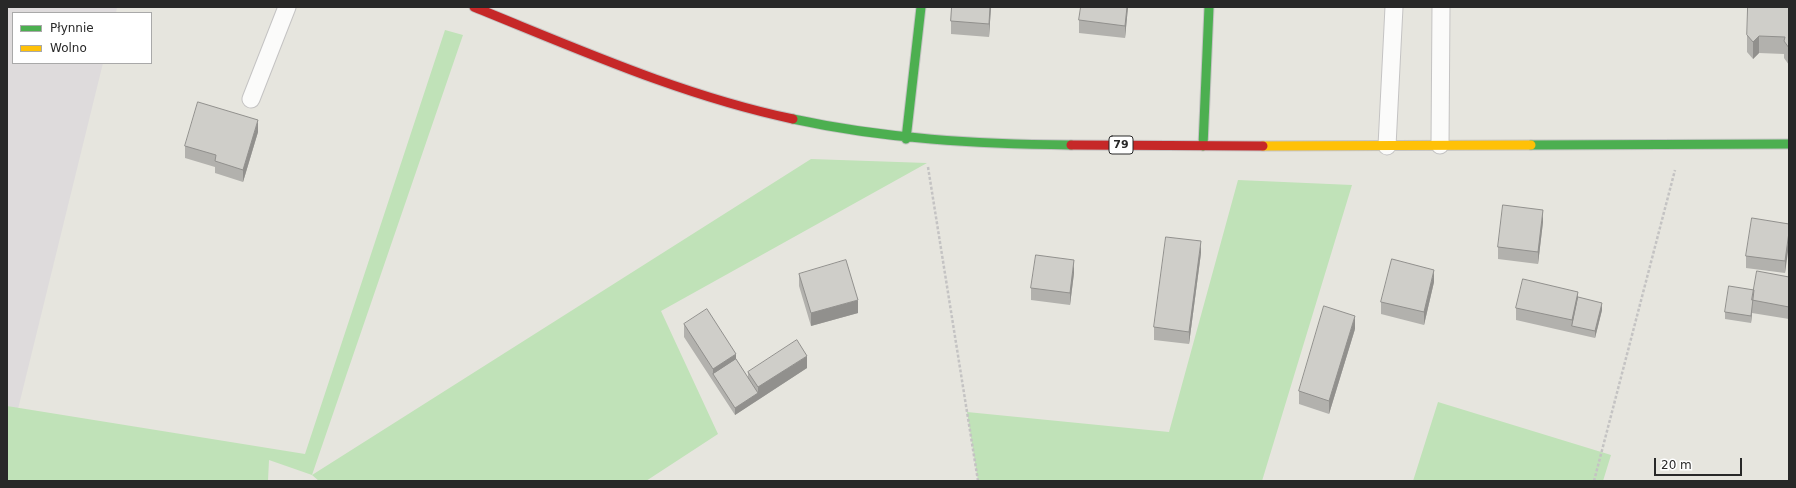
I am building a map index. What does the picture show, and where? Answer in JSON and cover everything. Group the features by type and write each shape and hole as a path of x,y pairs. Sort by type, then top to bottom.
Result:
{"main road":[{"name":"79","path":"474,7 647,77 734,106 829,127 906,139 973,143 1203,146 1789,144"},
{"path":"906,139 921,7"},
{"path":"1203,146 1210,7"}],"lane":[{"path":"251,99 287,7"},
{"path":"1387,146 1394,7"},
{"path":"1440,146 1441,7"}],"path":[{"path":"924,140 978,481"},
{"path":"1594,481 1682,144"}],"shaded area":[{"path":"7,7 117,7 116,12 12,12 12,64 103,64 18,409 7,406"}],"green space":[{"path":"445,30 463,35 312,475 269,460 268,481 7,481 7,406 305,454"},
{"path":"811,159 927,163 661,311 718,434 646,481 319,481 312,475"},
{"path":"1238,180 1352,185 1262,481 978,481 967,412 1169,432"},
{"path":"1438,402 1611,455 1603,481 1413,481"}],"building":[{"path":"952,7 990,7 989,24 951,21"},
{"path":"1081,7 1127,7 1125,26 1079,20"},
{"path":"1748,7 1789,7 1789,48 1784,41 1785,37 1759,36 1753,42 1747,35"},
{"path":"198,102 258,120 243,170 215,161 216,155 185,146"},
{"path":"1503,205 1543,210 1538,252 1498,247"},
{"path":"1752,218 1789,224 1785,261 1746,256"},
{"path":"1166,237 1201,241 1189,332 1154,327"},
{"path":"1036,255 1074,260 1070,293 1031,288"},
{"path":"1392,259 1434,270 1424,312 1381,302"},
{"path":"846,260 858,300 811,313 799,274"},
{"path":"1757,271 1789,277 1789,307 1752,300"},
{"path":"1523,279 1578,292 1572,320 1516,308"},
{"path":"1729,286 1754,290 1751,316 1725,312"},
{"path":"1578,297 1602,303 1595,331 1572,326"},
{"path":"1324,306 1355,316 1329,401 1299,391"},
{"path":"707,309 736,354 713,369 684,324"},
{"path":"797,340 807,356 758,387 748,372"},
{"path":"736,359 758,393 735,408 713,374"}],"traffic: fast":[{"path":"906,139 921,7"},
{"path":"1203,146 1209,7"},
{"path":"793,119 828,126 897,136 966,142 1071,145"},
{"path":"1531,145 1789,144"}],"traffic: slow":[{"path":"1263,146 1531,145"}],"traffic: jam":[{"path":"474,7 671,85 711,98 793,119"},
{"path":"1071,145 1263,146"}]}
